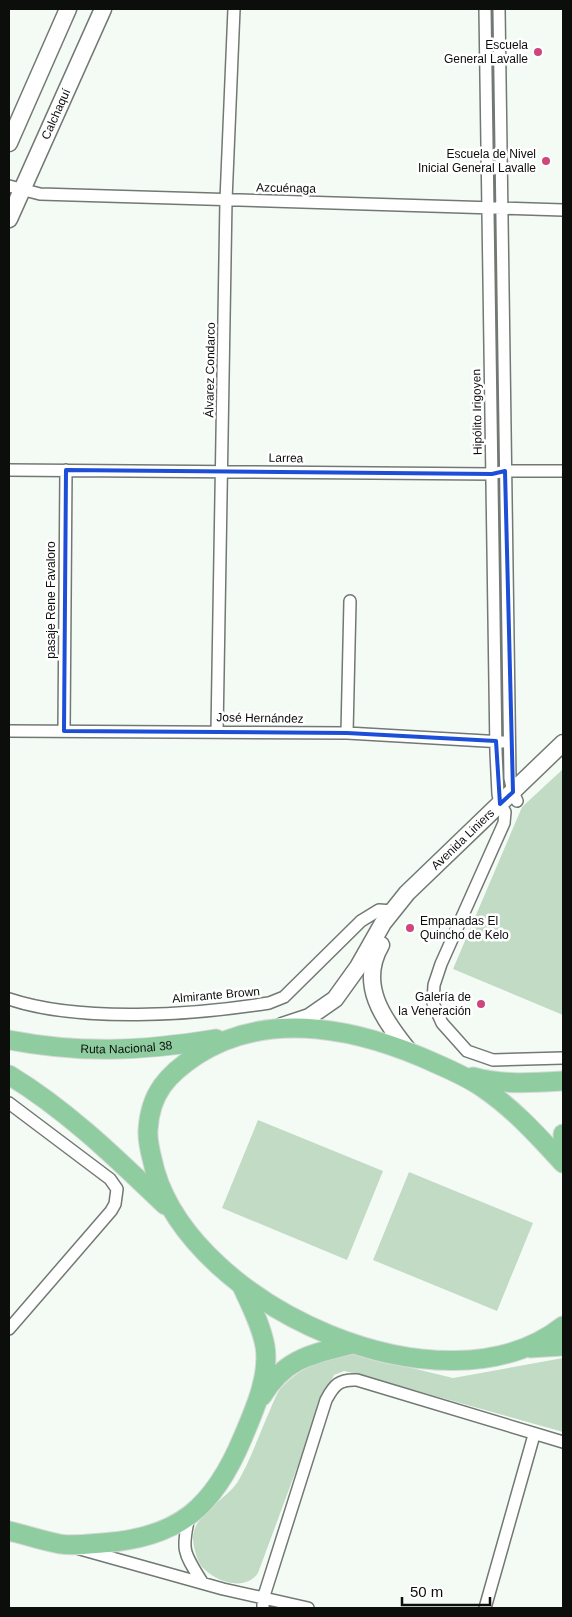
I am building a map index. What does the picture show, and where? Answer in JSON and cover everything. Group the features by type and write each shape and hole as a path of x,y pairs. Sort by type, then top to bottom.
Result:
{"main road":[{"path":"9,143 68,9"},
{"name":"Calchaquí","path":"9,219 16,188 103,9"},
{"name":"Avenida Liniers","path":"515,796 563,743"},
{"name":"Avenida Liniers","path":"375,946 393,911 407,894 515,796 563,757"},
{"name":"Avenida Liniers","path":"375,946 502,808"},
{"path":"275,1029 309,1017 335,1000 375,946"},
{"path":"375,946 372,964 373,989 384,1017 408,1050"},
{"path":"171,1210 159,1182 150,1150 148,1130 152,1106 158,1089 171,1073 198,1055 242,1035 275,1029 310,1028 340,1032 364,1036 408,1050 481,1086 509,1107 563,1163"},
{"name":"Ruta Nacional 38","path":"9,1040 45,1047 105,1051 172,1046 242,1035"},
{"path":"453,1072 500,1083 563,1081"},
{"path":"9,1075 27,1086 82,1129 171,1210 190,1236 242,1285 276,1309 352,1344 408,1357 475,1359 502,1355 524,1348 563,1326"},
{"path":"563,1134 563,1150"},
{"path":"242,1285 261,1331 265,1348 265,1367 254,1410"},
{"path":"9,1531 62,1544 124,1542 160,1532 189,1517 225,1477 254,1410 271,1381 296,1360 352,1344"},
{"path":"524,1348 563,1346"}],"street":[{"name":"Álvarez Condarco","path":"218,732 226,200 234,9"},
{"name":"Hipólito Irigoyen","path":"485,9 496,741 504,823 441,964 434,985 433,1003 442,1023 467,1051 493,1060 563,1058"},
{"path":"499,9 510,742 515,796"},
{"name":"Azcuénaga","path":"16,188 40,194 487,206 563,210"},
{"name":"Larrea","path":"9,470 492,474 505,471 563,471"},
{"name":"pasaje Rene Favaloro","path":"64,731 66,470"},
{"path":"347,733 350,601"},
{"name":"José Hernández","path":"9,731 347,733 510,742"},
{"name":"Almirante Brown","path":"9,999 29,1006 63,1012 105,1013 174,1013 270,1003 284,997 361,921 379,910 393,911"},
{"path":"9,1103 110,1180 117,1189 115,1204 111,1212 9,1329"},
{"path":"263,1604 326,1400 334,1386 343,1380 357,1380 563,1442"},
{"path":"485,1608 534,1434"},
{"path":"189,1517 183,1541 188,1559 202,1582"},
{"path":"62,1544 202,1582 263,1604 308,1608"}],"highlighted area":[{"path":"66,470 492,474 505,471 513,792 500,804 496,741 347,733 64,731"}],"green space":[{"path":"563,769 563,1015 453,969 522,807"},
{"path":"258,1120 383,1171 347,1260 222,1208"},
{"path":"409,1172 533,1223 497,1311 373,1260"},
{"path":"346,1352 453,1378 563,1358 563,1432 353,1373 344,1371 334,1375 324,1395 258,1573 246,1582 238,1583 230,1583 215,1577 202,1567 198,1561 193,1538 198,1522 210,1508 232,1489 242,1475 280,1389 294,1376 310,1366"}],"place":[{"name":"Escuela General Lavalle","path":"538,52"},
{"name":"Escuela de Nivel Inicial General Lavalle","path":"546,161"},
{"name":"Empanadas El Quincho de Kelo","path":"410,928"},
{"name":"Galería de la Veneración","path":"481,1004"}]}
